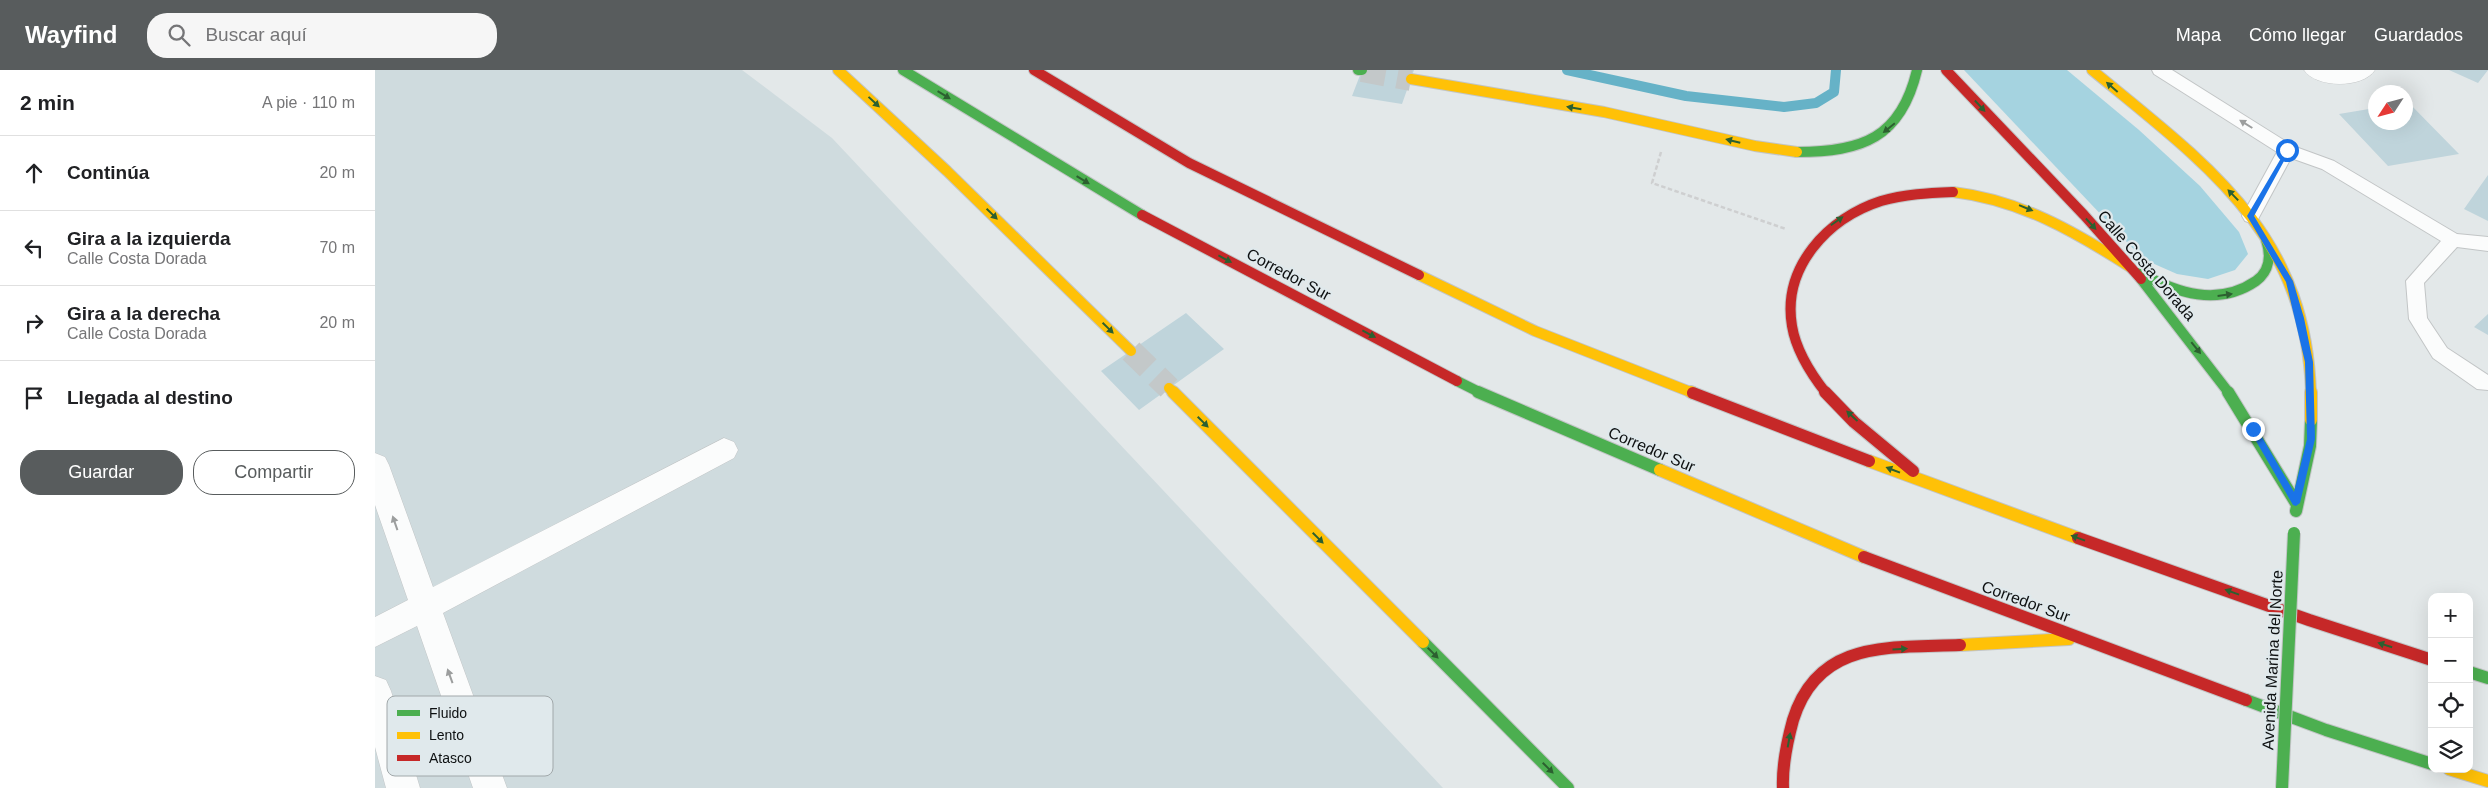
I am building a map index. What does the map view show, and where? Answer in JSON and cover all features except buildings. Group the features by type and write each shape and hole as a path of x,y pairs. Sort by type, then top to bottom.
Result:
{"main road":[{"path":"838,70 947,171 1131,351"},
{"name":"Corredor Sur","path":"903,70 1137,212 1480,393 1886,566 2326,730 2428,763"},
{"path":"1034,70 1189,163 1535,332 1927,484 2309,620 2428,659"},
{"path":"1411,79 1669,125 1780,150 1824,152 1843,149 1875,138 1891,127 1901,117 1913,90 1917,70"},
{"name":"Calle Costa Dorada","path":"1946,70 2130,267 2211,367 2253,429 2296,503"},
{"path":"2092,70 2212,173 2263,232 2290,281 2301,318 2309,362 2311,439 2296,503"},
{"path":"1927,484 1831,397 1807,363 1799,347 1789,313 1790,293 1795,271 1815,239 1847,214 1867,205 1911,192 1953,190 2001,199 2044,216 2071,230 2167,288 2189,294 2209,296 2244,291 2257,283 2266,273 2270,260 2269,246 2263,232"},
{"path":"1169,388 1568,788"},
{"name":"Avenida Marina del Norte","path":"2282,788 2296,503"},
{"path":"1783,788 1782,778 1794,710 1802,690 1820,670 1847,656 1878,650 2080,638"},
{"path":"2473,673 2488,678"},
{"path":"2461,773 2488,782"}],"street":[{"path":"2315,70 2340,77 2352,76 2364,70"},
{"path":"375,634 724,450"},
{"path":"375,465 456,696"},
{"path":"375,692 387,733"},
{"path":"486,776 490,788"}],"lane":[{"path":"2160,70 2287,150 2328,165 2453,240 2488,244"},
{"path":"2251,216 2287,150"},
{"path":"2453,240 2415,281 2418,319 2440,353 2484,383"}],"path":[{"path":"1669,125 1652,183 1815,239"}],"shaded area":[{"path":"375,70 742,70 832,138 1443,788 375,788"},
{"path":"1964,70 2067,70 2139,130 2200,186 2239,232 2248,254 2235,270 2208,279 2177,274 2143,259"}],"waterway":[{"path":"1567,70 1686,96 1784,107 1816,103 1834,92 1836,70"}],"tunnel":[{"path":"1362,70 1411,79"},
{"path":"1131,351 1169,388"}],"traffic: fast":[{"path":"903,70 1142,215"},
{"path":"1797,152 1839,150 1859,145 1876,136 1891,125 1903,111 1912,92 1917,70"},
{"path":"2140,273 2154,281 2184,292 2215,296 2231,294 2259,279 2266,271 2269,261 2266,240"},
{"path":"2141,279 2223,384 2296,503"},
{"path":"1457,381 1480,393 1660,470"},
{"path":"2296,511 2310,446 2311,420"},
{"path":"2282,788 2294,533"},
{"path":"1423,642 1568,788"},
{"path":"2473,673 2488,678"},
{"path":"2246,700 2326,730 2428,763"}],"traffic: slow":[{"path":"838,70 947,171 1131,351"},
{"path":"2092,70 2152,119 2211,172 2238,200 2262,231 2281,264 2296,300 2304,330 2308,360 2311,420"},
{"path":"1411,79 1604,112 1755,146 1797,152"},
{"path":"1953,192 2001,200 2024,208 2089,241 2130,267"},
{"path":"1419,275 1535,331 1693,393"},
{"path":"1169,388 1423,642"},
{"path":"1869,461 2078,538"},
{"path":"1660,470 1864,557"},
{"path":"1960,645 2069,639"},
{"path":"2462,773 2488,781"}],"traffic: jam":[{"path":"1034,70 1189,163 1419,275"},
{"path":"1946,70 2084,215 2141,279"},
{"path":"1913,471 1840,409 1816,380 1806,364 1792,326 1791,292 1802,262 1821,236 1848,216 1881,201 1916,193 1953,192"},
{"path":"1142,215 1457,381"},
{"path":"1693,393 1869,461"},
{"path":"2078,538 2309,620 2428,659"},
{"path":"1864,557 2246,700"},
{"path":"1783,788 1785,753 1790,731 1799,701 1813,679 1832,664 1853,655 1904,647 1960,645"}],"route":[{"path":"2253,429 2296,503 2311,439 2309,362 2301,318 2290,281 2263,232 2251,216 2287,150"}]}
